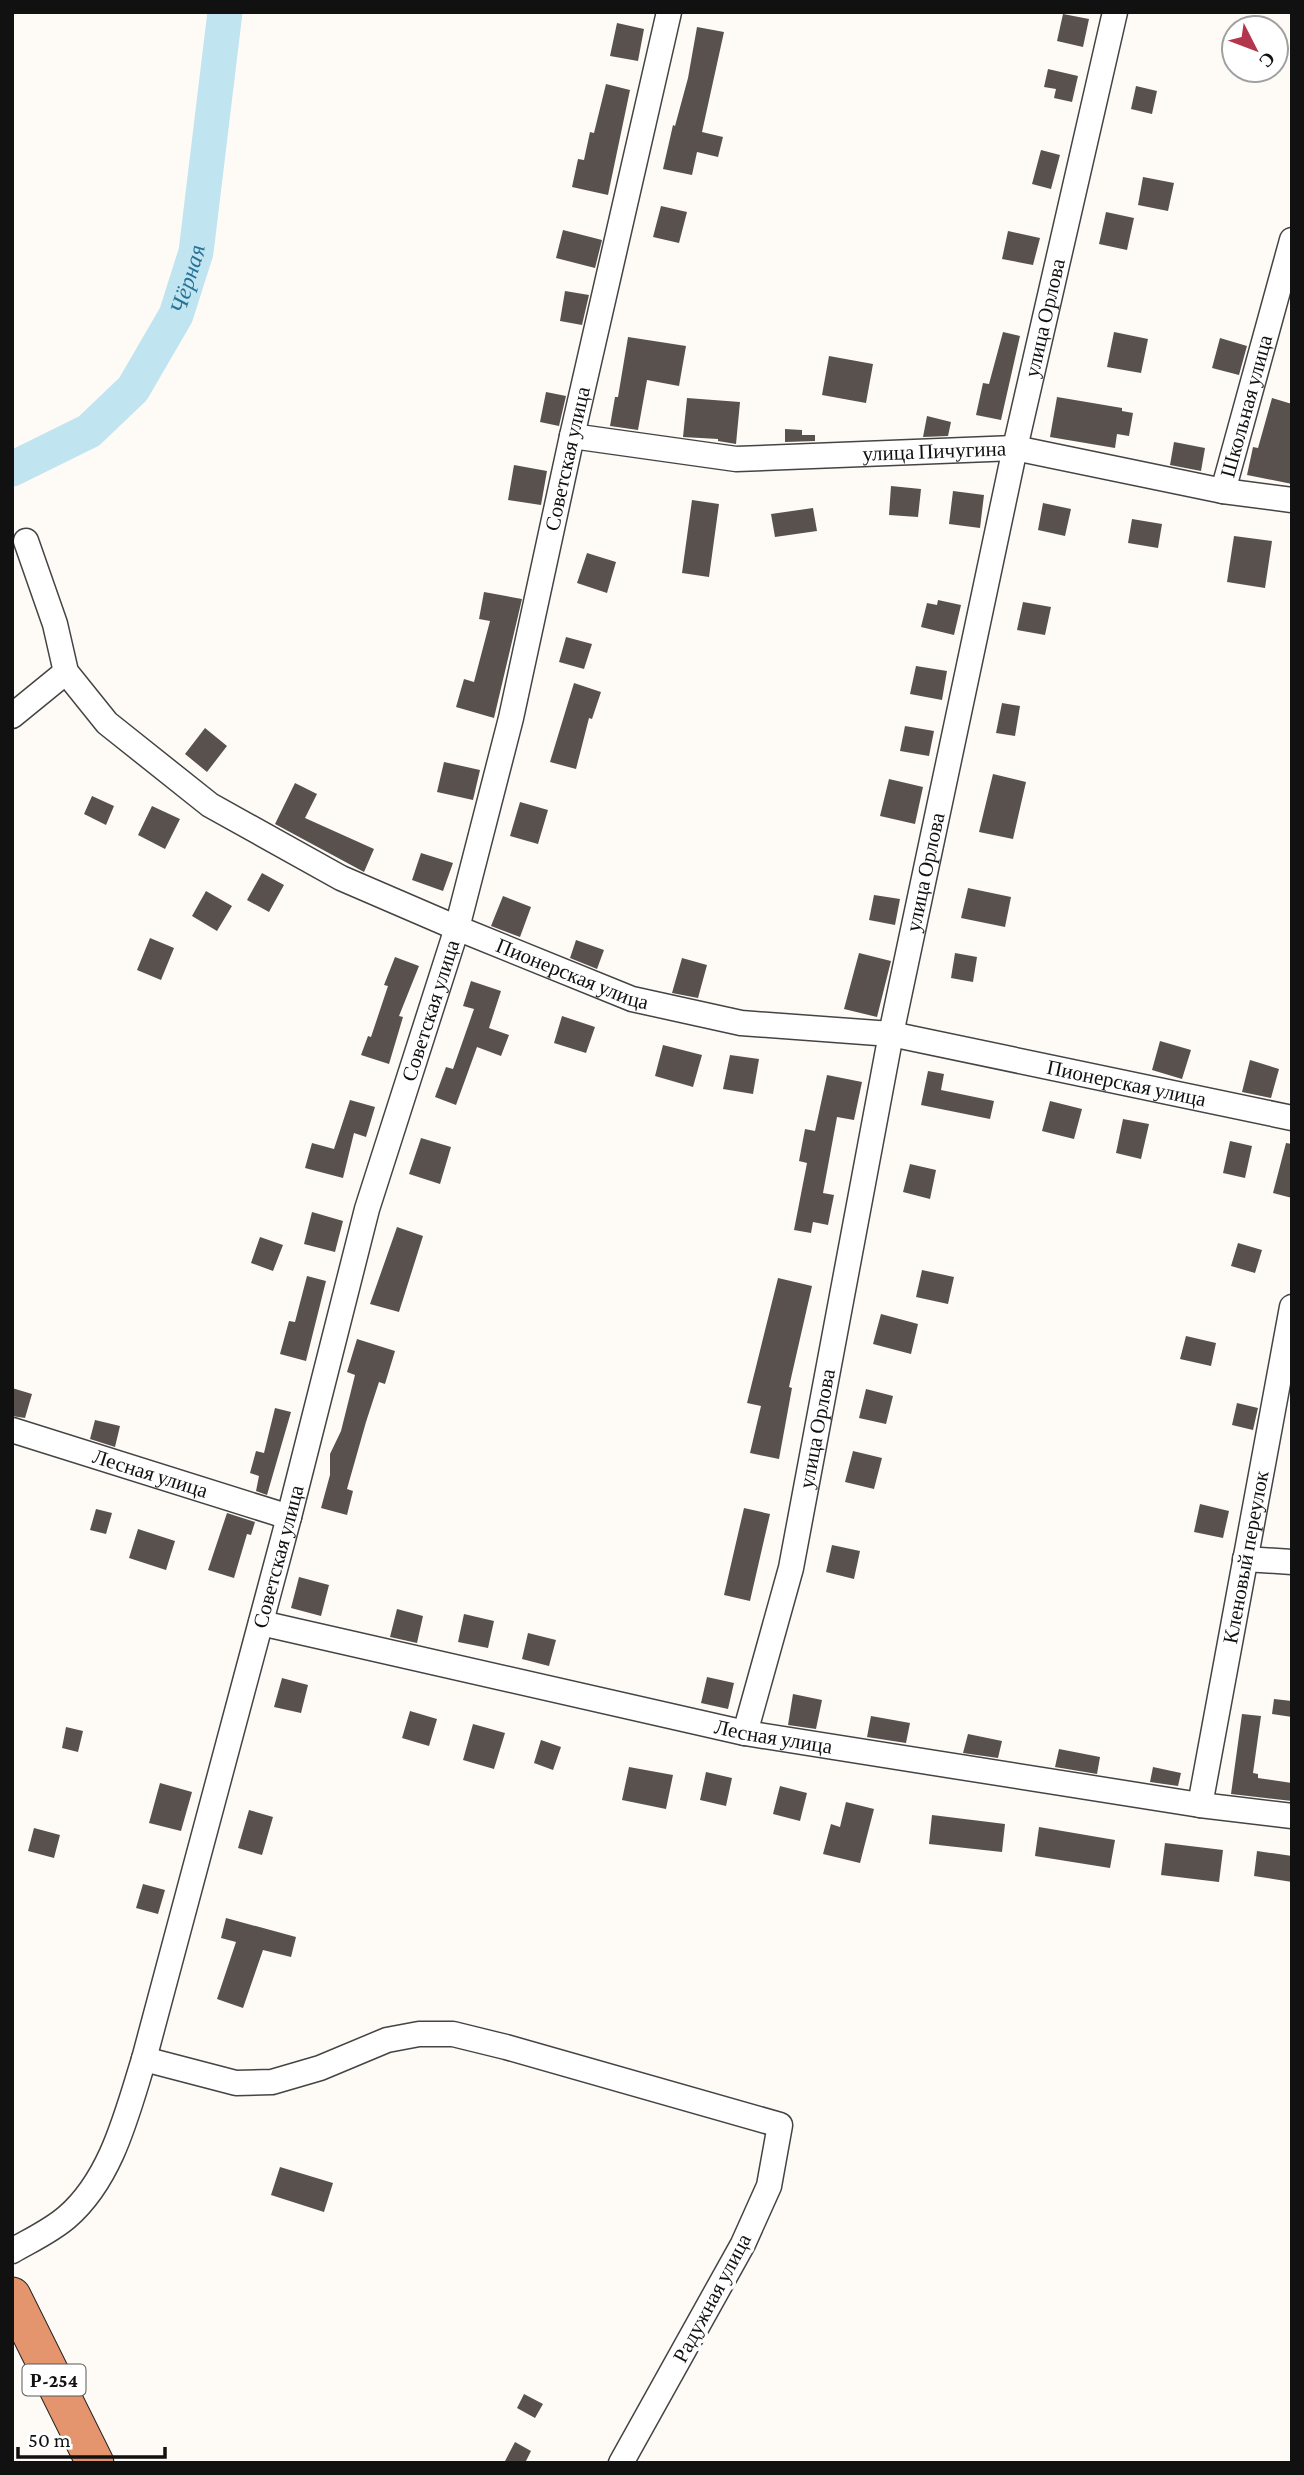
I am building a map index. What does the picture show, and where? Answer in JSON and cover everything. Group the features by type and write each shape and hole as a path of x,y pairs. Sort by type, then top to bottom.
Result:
{"highway":[{"name":"Р-254","path":"12,2296 95,2463"}],"street":[{"name":"Советская улица","path":"12,2250 46,2232 68,2216 88,2194 108,2160 125,2121 144,2059 289,1517 367,1209 457,928 511,718 669,12"},
{"name":"улица Орлова","path":"745,1733 791,1568 891,1034 1015,449 1115,12"},
{"name":"Школьная улица","path":"1223,491 1292,240"},
{"name":"улица Пичугина","path":"572,436 736,459 1015,449 1223,491 1292,500"},
{"name":"Пионерская улица","path":"26,541 55,624 66,672 107,723 211,805 341,878 632,999 741,1023 891,1034 1292,1118"},
{"path":"12,716 66,672"},
{"name":"Кленовый переулок","path":"1200,1805 1292,1307"},
{"name":"Лесная улица","path":"12,1430 289,1517"},
{"path":"1245,1559 1292,1562"},
{"name":"Лесная улица","path":"261,1623 745,1733 1200,1805 1292,1816"},
{"name":"Радужная улица","path":"144,2059 236,2083 272,2082 320,2068 387,2040 419,2034 453,2034 780,2125 769,2186 743,2244 621,2463"}],"building":[{"path":"1063,14 1089,19 1083,47 1057,41"},
{"path":"617,23 644,29 638,61 610,56"},
{"path":"697,27 724,32 702,132 723,137 718,157 697,152 692,175 663,169 688,78"},
{"path":"1048,69 1078,76 1072,102 1054,98 1056,89 1044,87"},
{"path":"606,84 630,90 608,195 572,187 578,159 584,160 590,132 594,133"},
{"path":"1136,86 1157,91 1152,114 1131,109"},
{"path":"1041,150 1060,155 1051,189 1032,184"},
{"path":"1143,177 1174,183 1168,211 1138,205"},
{"path":"661,206 687,212 679,243 653,237"},
{"path":"1106,212 1134,218 1127,250 1099,244"},
{"path":"563,230 602,240 595,268 556,258"},
{"path":"1008,231 1040,238 1033,265 1002,259"},
{"path":"565,291 589,295 582,325 560,321"},
{"path":"1003,332 1020,336 1001,420 976,415 983,383 989,384"},
{"path":"1114,332 1148,339 1141,373 1107,367"},
{"path":"628,337 686,346 679,386 647,380 638,430 610,426"},
{"path":"1220,338 1247,346 1239,375 1212,368"},
{"path":"829,356 873,364 866,403 822,395"},
{"path":"546,392 566,396 559,426 540,422"},
{"path":"1057,397 1122,408 1122,411 1133,413 1129,436 1117,434 1115,448 1050,437"},
{"path":"687,398 740,402 736,444 718,439 683,437"},
{"path":"1272,398 1292,404 1292,484 1247,475 1253,447 1258,448"},
{"path":"927,416 951,422 948,436 923,437"},
{"path":"785,429 802,430 802,435 815,435 815,441 785,442"},
{"path":"1174,442 1205,448 1201,471 1170,465"},
{"path":"514,465 547,471 541,505 508,500"},
{"path":"891,486 921,489 918,517 889,515"},
{"path":"953,491 984,495 980,528 949,524"},
{"path":"692,500 719,504 709,577 682,573"},
{"path":"1043,503 1071,509 1065,536 1038,530"},
{"path":"813,508 817,531 775,537 771,514"},
{"path":"1132,519 1162,524 1158,548 1128,543"},
{"path":"1234,536 1272,541 1265,588 1227,582"},
{"path":"587,553 616,562 607,593 577,583"},
{"path":"484,592 522,599 494,718 456,707 464,679 474,682 490,621 479,619"},
{"path":"938,600 961,605 954,635 921,627 927,603 937,605"},
{"path":"1023,602 1051,607 1045,635 1017,630"},
{"path":"566,637 592,644 584,669 559,662"},
{"path":"916,666 947,671 942,700 910,694"},
{"path":"574,683 601,692 592,719 589,718 576,769 550,762"},
{"path":"1002,703 1020,706 1015,736 996,733"},
{"path":"905,726 934,731 929,756 900,751"},
{"path":"205,728 227,746 207,772 185,754"},
{"path":"444,762 480,770 473,800 437,792"},
{"path":"993,774 1026,782 1013,839 979,832"},
{"path":"889,779 923,787 915,824 880,816"},
{"path":"295,783 317,794 305,818 374,849 364,872 275,824"},
{"path":"92,796 114,806 106,825 84,814"},
{"path":"520,802 548,810 538,844 510,836"},
{"path":"152,806 180,819 165,849 138,835"},
{"path":"421,853 453,863 443,891 412,880"},
{"path":"262,873 284,885 269,912 247,900"},
{"path":"968,888 1011,897 1005,927 961,918"},
{"path":"206,891 232,906 217,931 192,916"},
{"path":"874,895 900,899 895,925 869,920"},
{"path":"503,896 531,907 520,937 491,926"},
{"path":"150,938 174,948 161,980 137,970"},
{"path":"576,940 604,950 597,969 570,958"},
{"path":"859,953 891,961 877,1017 844,1009"},
{"path":"955,953 977,957 973,982 951,978"},
{"path":"395,957 419,966 399,1016 403,1017 389,1064 361,1055 368,1036 371,1037 388,986 384,985"},
{"path":"682,958 707,965 698,998 672,993"},
{"path":"471,981 501,991 489,1028 509,1035 501,1056 477,1047 456,1105 435,1097 446,1067 453,1069 474,1009 463,1006"},
{"path":"562,1016 595,1027 586,1053 554,1043"},
{"path":"1160,1041 1191,1050 1182,1079 1152,1070"},
{"path":"663,1045 702,1055 693,1087 655,1076"},
{"path":"730,1055 759,1059 753,1094 723,1089"},
{"path":"1250,1060 1279,1069 1271,1098 1242,1092"},
{"path":"928,1071 944,1074 941,1090 994,1101 990,1119 921,1105"},
{"path":"827,1075 862,1082 854,1120 837,1117 823,1193 834,1195 828,1225 813,1222 811,1233 794,1230 807,1163 799,1161 805,1129 815,1131"},
{"path":"350,1100 375,1107 366,1137 354,1133 343,1178 305,1168 312,1143 334,1149"},
{"path":"1050,1101 1082,1109 1074,1139 1042,1131"},
{"path":"1123,1119 1149,1124 1141,1159 1116,1153"},
{"path":"421,1138 451,1147 440,1184 409,1174"},
{"path":"1230,1141 1252,1146 1245,1178 1223,1173"},
{"path":"1286,1143 1292,1144 1292,1198 1273,1193"},
{"path":"910,1164 936,1170 930,1199 903,1192"},
{"path":"312,1212 343,1221 335,1252 304,1244"},
{"path":"397,1227 423,1236 399,1312 370,1304"},
{"path":"260,1237 283,1245 273,1271 251,1263"},
{"path":"1238,1243 1262,1250 1255,1273 1231,1266"},
{"path":"922,1270 954,1277 948,1304 916,1297"},
{"path":"307,1276 326,1281 306,1361 280,1354 289,1321 295,1322"},
{"path":"778,1278 812,1286 789,1387 792,1388 779,1459 750,1453 761,1406 747,1403"},
{"path":"881,1314 918,1324 911,1354 873,1344"},
{"path":"1186,1336 1216,1343 1211,1366 1180,1359"},
{"path":"357,1339 395,1351 385,1384 379,1382 366,1422 347,1489 353,1491 347,1515 321,1508 330,1475 330,1454 341,1431 355,1375 347,1372"},
{"path":"12,1388 32,1394 25,1418 12,1416"},
{"path":"866,1389 893,1396 886,1424 859,1418"},
{"path":"1237,1403 1258,1408 1253,1430 1232,1425"},
{"path":"275,1408 291,1412 267,1495 256,1491 259,1476 250,1473 256,1451 264,1453"},
{"path":"95,1420 120,1426 115,1447 90,1439"},
{"path":"853,1451 882,1458 874,1489 845,1482"},
{"path":"1200,1504 1229,1511 1223,1538 1194,1532"},
{"path":"744,1508 770,1514 750,1601 724,1595"},
{"path":"96,1509 112,1513 106,1534 90,1530"},
{"path":"227,1513 255,1522 251,1535 247,1534 234,1578 208,1570"},
{"path":"138,1529 175,1541 166,1570 129,1558"},
{"path":"832,1545 860,1551 854,1579 826,1572"},
{"path":"299,1577 329,1585 321,1616 291,1608"},
{"path":"397,1609 423,1616 417,1643 390,1637"},
{"path":"464,1614 494,1621 488,1648 458,1642"},
{"path":"528,1633 556,1640 549,1666 522,1659"},
{"path":"707,1677 734,1683 728,1709 701,1703"},
{"path":"282,1678 308,1685 301,1713 274,1707"},
{"path":"793,1694 822,1700 816,1729 788,1725"},
{"path":"1274,1699 1292,1701 1292,1717 1272,1714"},
{"path":"410,1711 437,1719 429,1746 402,1738"},
{"path":"1242,1714 1261,1716 1253,1773 1258,1774 1258,1778 1292,1783 1292,1801 1231,1794"},
{"path":"871,1716 910,1723 906,1743 867,1737"},
{"path":"473,1724 505,1733 494,1769 463,1760"},
{"path":"66,1727 83,1731 78,1752 62,1748"},
{"path":"968,1734 1002,1741 998,1758 963,1753"},
{"path":"541,1740 561,1747 553,1770 534,1763"},
{"path":"1059,1749 1100,1757 1097,1774 1055,1767"},
{"path":"629,1767 673,1775 666,1809 622,1800"},
{"path":"1153,1767 1181,1773 1178,1786 1150,1782"},
{"path":"706,1772 732,1778 726,1806 700,1800"},
{"path":"160,1783 192,1792 181,1831 149,1823"},
{"path":"780,1786 807,1793 800,1821 773,1814"},
{"path":"846,1802 874,1809 860,1863 823,1854 831,1824 840,1827"},
{"path":"249,1810 273,1817 262,1855 238,1848"},
{"path":"932,1815 1005,1824 1002,1852 929,1844"},
{"path":"1039,1827 1115,1840 1110,1868 1035,1856"},
{"path":"34,1828 60,1835 54,1858 28,1851"},
{"path":"1165,1843 1223,1850 1219,1882 1161,1875"},
{"path":"1257,1851 1292,1856 1292,1882 1254,1876"},
{"path":"143,1884 165,1890 158,1914 136,1908"},
{"path":"226,1918 296,1937 291,1957 263,1950 243,2008 217,1999 236,1942 221,1938"},
{"path":"280,2167 333,2183 324,2212 271,2195"},
{"path":"524,2394 543,2404 535,2418 517,2408"},
{"path":"515,2442 531,2451 525,2463 504,2463"}],"waterway":[{"name":"Чёрная","path":"12,469 89,431 133,389 176,315 196,252 225,12"}]}
